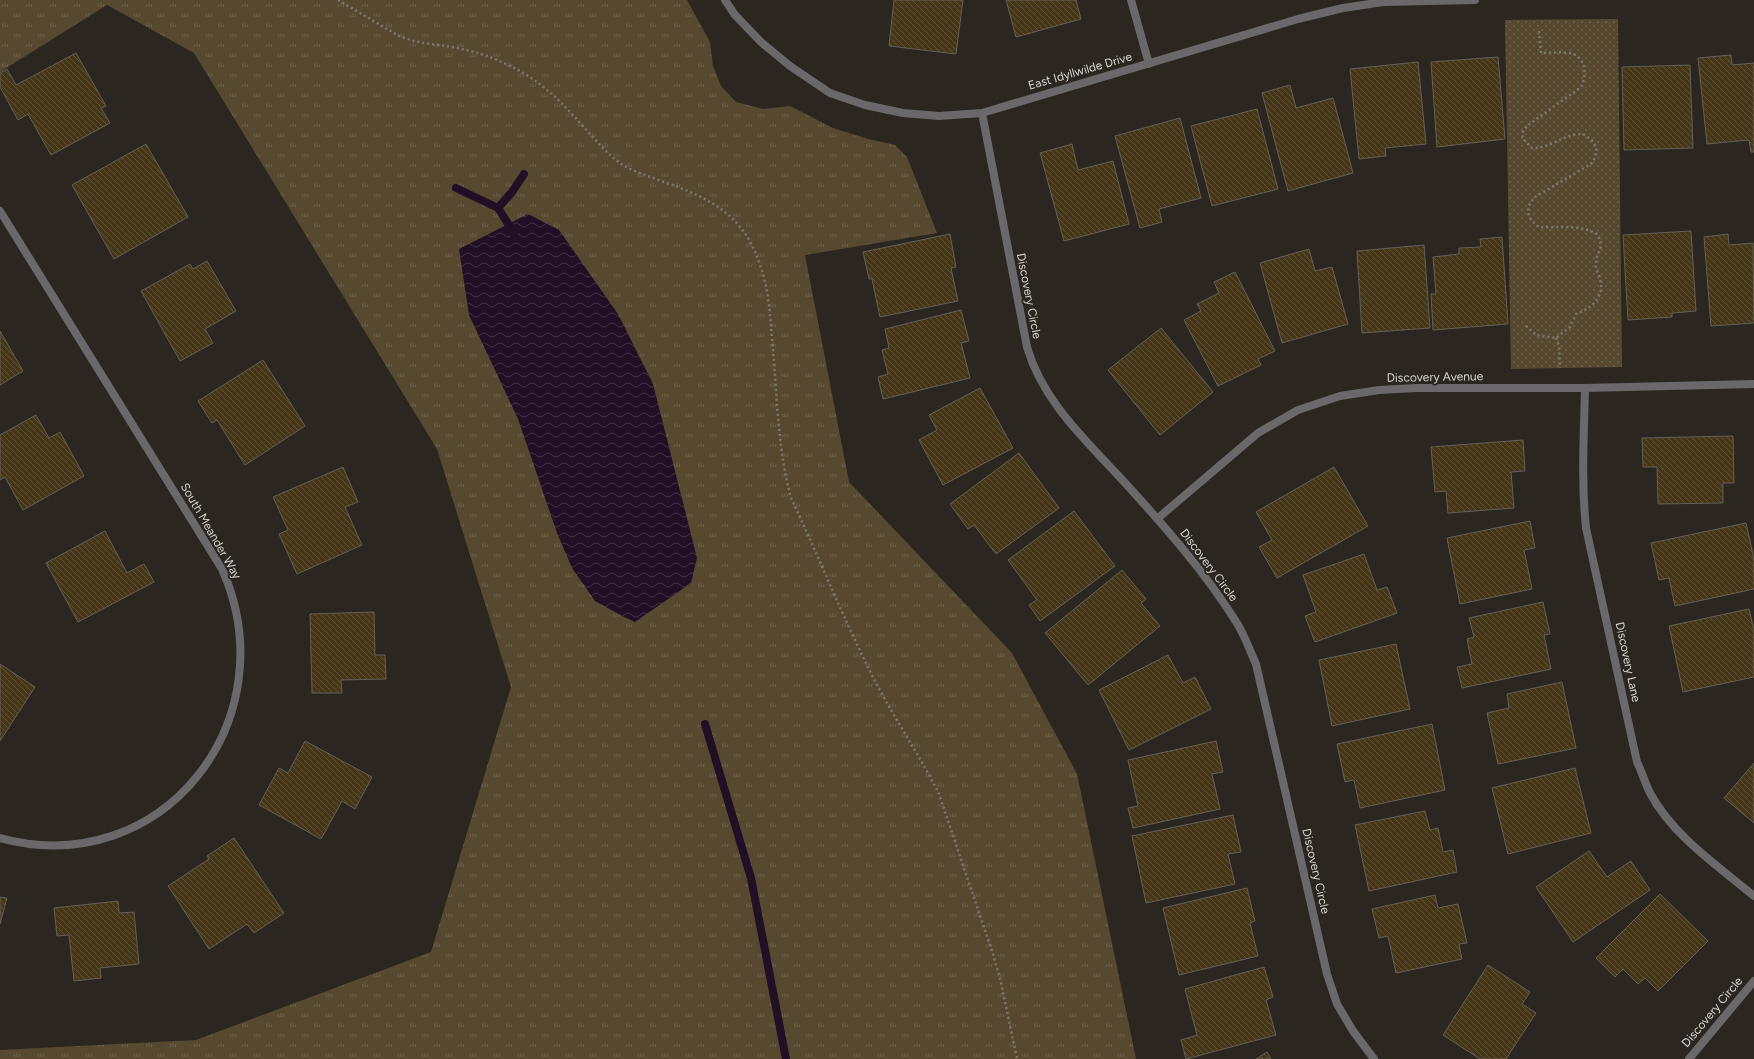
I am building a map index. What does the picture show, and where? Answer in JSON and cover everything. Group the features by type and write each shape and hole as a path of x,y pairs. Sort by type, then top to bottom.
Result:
{"street":[{"name":"East Idyllwilde Drive","path":"725,0 735,15 761,42 790,66 830,92 865,105 903,113 939,116 982,112 1298,19 1343,8 1383,2 1475,0"},
{"path":"1131,0 1149,64"},
{"name":"Discovery Circle","path":"982,112 1027,347 1032,364 1061,412 1204,574 1236,621 1256,664 1327,974 1337,1004 1353,1031 1374,1059"},
{"name":"South Meander Way","path":"0,211 222,569 230,586 238,614 241,653 235,702 223,738 215,753 196,779 165,808 151,818 134,827 116,834 86,842 62,845 38,845 14,842 0,838"},
{"name":"Discovery Avenue","path":"1157,519 1258,433 1298,410 1319,402 1362,392 1416,388 1585,388 1754,384"},
{"name":"Discovery Lane","path":"1585,388 1582,464 1586,528 1637,762 1651,793 1668,818 1691,843 1754,896"},
{"name":"Discovery Circle","path":"1689,1059 1754,981"}],"path":[{"path":"338,0 399,36 409,40 465,49 490,57 515,68 540,84 555,96 598,142 621,163 630,169 713,202 726,211 741,228 760,262 769,300 781,442 786,478 791,498 876,681 939,794 1000,978 1017,1059"},
{"path":"1526,326 1536,335 1556,338 1570,327 1576,314 1592,306 1600,295 1600,280 1596,268 1596,262 1602,248 1598,235 1593,231 1539,227 1529,217 1527,209 1529,202 1535,196 1591,164 1595,159 1597,150 1594,142 1583,134 1571,136 1540,148 1532,148 1523,139 1522,133 1527,126 1581,87 1584,81 1585,74 1580,58 1572,54 1541,53 1539,31"},
{"path":"1556,338 1559,346 1560,368"}],"green space":[{"path":"0,0 687,0 710,42 713,66 721,86 736,102 763,109 790,106 833,128 868,139 895,145 907,157 937,233 805,255 849,482 1012,653 1077,774 1136,1059 0,1059 0,1050 196,1040 431,952 511,687 437,449 194,53 107,5 0,72"},
{"path":"1618,19 1622,367 1511,369 1505,20"}],"water":[{"path":"528,214 559,230 618,314 653,384 697,558 691,583 635,622 595,601 572,568 557,533 518,419 469,315 459,249"}],"building":[{"path":"894,0 963,0 956,54 889,46"},
{"path":"1006,0 1076,0 1081,19 1016,37"},
{"path":"76,53 106,106 101,108 110,123 51,155 28,114 18,120 0,87 0,73 7,69 16,85"},
{"path":"1731,55 1732,65 1754,63 1754,152 1751,152 1749,140 1707,144 1698,58"},
{"path":"1498,57 1505,139 1437,147 1431,62"},
{"path":"1418,62 1426,144 1385,148 1386,156 1359,159 1350,69"},
{"path":"1690,65 1693,148 1624,150 1622,67"},
{"path":"1290,85 1296,108 1333,98 1353,173 1288,191 1262,93"},
{"path":"1257,109 1278,189 1212,206 1191,126"},
{"path":"1180,118 1201,198 1159,209 1162,222 1140,228 1115,136"},
{"path":"146,144 188,217 114,259 72,185"},
{"path":"1072,144 1078,170 1113,161 1129,224 1064,241 1040,153"},
{"path":"1691,231 1696,311 1672,313 1672,317 1628,320 1623,235"},
{"path":"950,234 956,267 951,268 958,301 880,317 872,279 869,279 863,252"},
{"path":"1728,234 1729,245 1753,243 1754,323 1711,326 1704,237"},
{"path":"1502,237 1508,324 1433,330 1431,294 1436,294 1433,257 1459,254 1459,248 1481,247 1480,239"},
{"path":"1424,245 1430,328 1362,333 1357,251"},
{"path":"1309,249 1315,271 1332,267 1348,324 1282,343 1260,263"},
{"path":"207,261 236,311 205,329 213,343 180,361 141,291 190,264 193,269"},
{"path":"1235,272 1275,351 1258,359 1261,365 1218,386 1184,320 1201,311 1197,304 1219,293 1214,282"},
{"path":"961,310 969,341 961,343 970,378 883,399 878,377 888,374 882,350 889,348 885,329"},
{"path":"1161,328 1213,392 1160,435 1108,370"},
{"path":"0,331 23,371 0,385"},
{"path":"263,360 305,426 245,465 217,420 212,423 198,401"},
{"path":"980,388 1013,448 943,485 919,440 937,430 929,415"},
{"path":"36,415 49,438 60,432 84,476 23,510 5,477 0,480 0,435"},
{"path":"1733,436 1734,483 1723,483 1723,503 1658,504 1657,467 1643,467 1642,438"},
{"path":"1523,440 1525,471 1511,472 1514,508 1448,513 1446,491 1435,492 1431,447"},
{"path":"1019,453 1059,508 996,554 974,525 968,529 950,504"},
{"path":"343,467 358,502 345,507 362,545 297,574 279,534 288,530 273,497"},
{"path":"1334,467 1368,526 1277,578 1259,547 1272,540 1256,512"},
{"path":"1074,511 1115,566 1040,621 1029,605 1037,600 1008,560"},
{"path":"1530,521 1535,548 1524,550 1532,589 1460,604 1447,538"},
{"path":"1746,523 1754,559 1754,589 1675,606 1669,578 1659,580 1651,543"},
{"path":"105,531 127,573 144,564 154,582 78,622 46,563"},
{"path":"1364,554 1377,590 1387,587 1397,613 1315,642 1305,616 1316,612 1303,575"},
{"path":"1122,570 1146,599 1141,603 1160,626 1088,685 1045,633"},
{"path":"1543,602 1550,634 1544,635 1551,669 1462,688 1457,667 1472,664 1467,639 1474,637 1469,618"},
{"path":"1749,609 1754,630 1754,677 1683,692 1669,626"},
{"path":"374,612 375,655 385,655 386,679 341,680 342,693 312,693 310,614"},
{"path":"1396,644 1410,709 1332,726 1319,660"},
{"path":"1168,655 1183,683 1195,677 1211,709 1129,750 1099,690"},
{"path":"0,664 35,687 0,741"},
{"path":"1562,682 1576,748 1498,764 1487,713 1509,708 1507,694"},
{"path":"1432,724 1445,790 1360,808 1354,780 1345,782 1337,744"},
{"path":"305,741 372,777 355,809 342,801 321,839 259,805 279,768 288,773"},
{"path":"1216,741 1223,772 1212,774 1220,809 1133,828 1128,808 1138,806 1128,760"},
{"path":"1754,763 1754,823 1724,798"},
{"path":"1575,768 1591,833 1508,854 1492,788"},
{"path":"1425,811 1430,830 1438,828 1443,852 1453,850 1457,872 1369,891 1355,825"},
{"path":"1233,815 1241,852 1228,854 1235,884 1146,903 1132,836"},
{"path":"234,838 284,913 254,933 247,924 209,949 168,886 209,859 207,856"},
{"path":"1589,851 1607,877 1631,861 1650,890 1573,942 1536,887"},
{"path":"1247,888 1255,921 1250,923 1258,956 1179,975 1163,908"},
{"path":"1660,894 1708,941 1658,991 1645,978 1638,984 1623,969 1615,977 1596,958"},
{"path":"1435,895 1438,908 1458,904 1467,943 1459,944 1462,959 1396,973 1388,936 1379,938 1372,909"},
{"path":"0,897 7,898 0,924"},
{"path":"118,901 119,913 134,912 139,964 100,968 101,978 74,981 69,935 57,936 54,908"},
{"path":"1488,965 1530,992 1522,1004 1536,1013 1506,1059 1480,1059 1443,1035"},
{"path":"1264,967 1273,997 1266,1000 1276,1035 1186,1059 1181,1040 1197,1035 1185,989"},
{"path":"1267,1052 1271,1059 1256,1059"}],"waterway":[{"path":"514,233 498,208 512,192 524,174"},
{"path":"456,188 498,208"},
{"path":"705,724 751,878 786,1059"}]}
